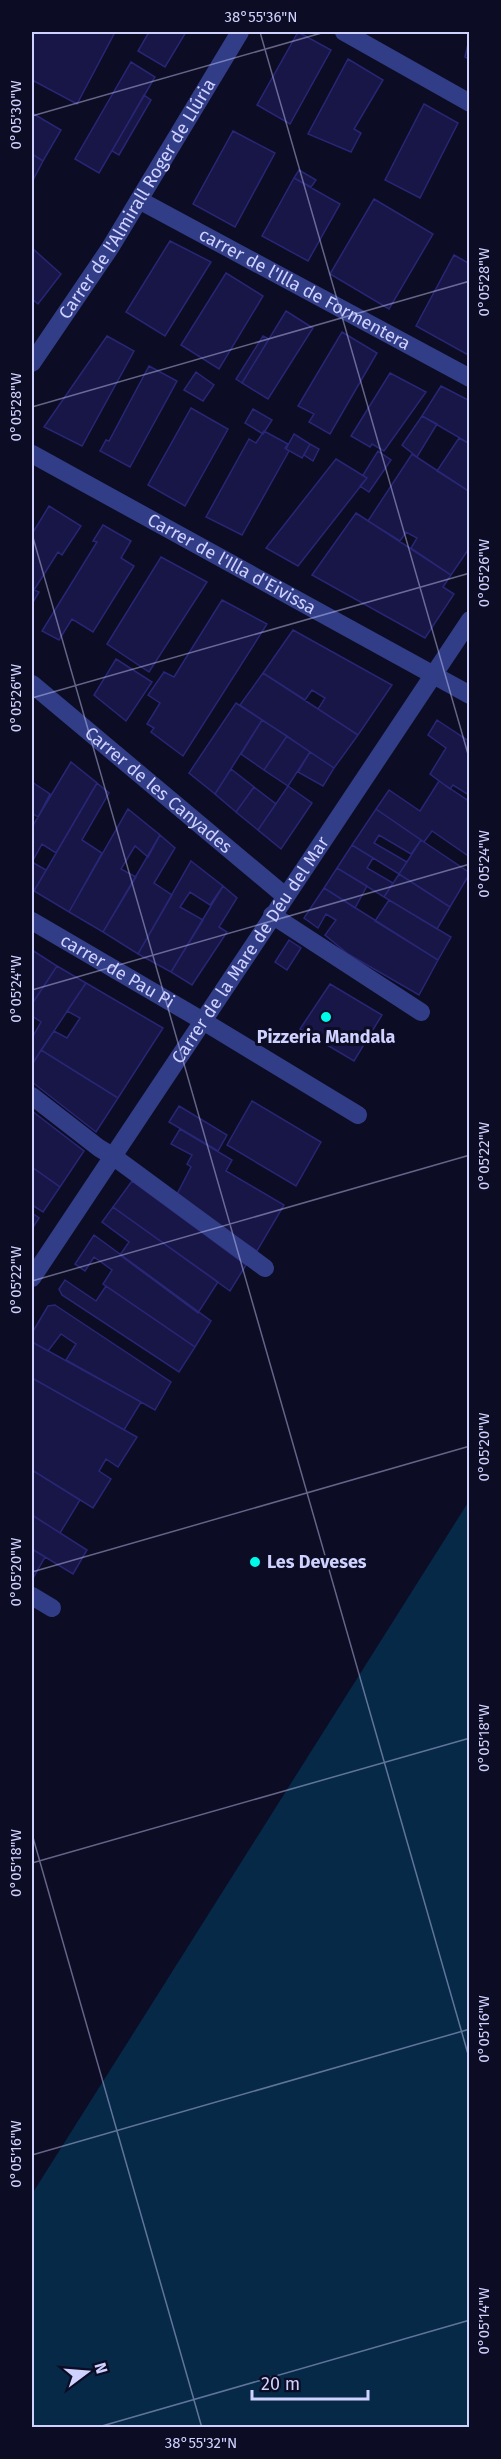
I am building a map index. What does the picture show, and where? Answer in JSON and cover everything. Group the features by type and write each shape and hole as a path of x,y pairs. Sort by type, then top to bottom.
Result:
{"street":[{"name":"Carrer de l'Almirall Roger de Llúria","path":"32,363 110,248 240,32"},
{"path":"344,32 470,103"},
{"name":"carrer de l'Illa de Formentera","path":"139,200 470,378"},
{"name":"Carrer de l'Illa d'Eivissa","path":"32,454 470,695"},
{"name":"Carrer de la Mare de Déu del Mar","path":"32,1278 431,674 470,620"},
{"name":"Carrer de les Canyades","path":"32,684 285,896"},
{"path":"272,915 421,1012"},
{"name":"carrer de Pau Pi","path":"32,921 358,1115"},
{"path":"32,1096 99,1148 265,1268"},
{"path":"32,1596 52,1608"}],"water":[{"path":"469,1501 469,2427 32,2427 32,2194"}],"building":[{"path":"32,32 110,32 114,34 77,104 32,80"},
{"path":"149,32 186,32 165,67 138,51"},
{"path":"298,32 331,50 290,124 257,105"},
{"path":"470,35 470,60 465,57"},
{"path":"348,59 383,80 354,129 361,133 351,152 308,134"},
{"path":"131,62 155,77 99,173 75,159"},
{"path":"144,95 151,100 119,155 112,151"},
{"path":"424,104 458,123 420,198 385,180"},
{"path":"32,113 61,130 43,161 32,154"},
{"path":"233,131 275,153 235,227 193,204"},
{"path":"32,154 43,161 32,182"},
{"path":"299,170 316,180 311,187 294,178"},
{"path":"294,178 340,204 308,261 262,236"},
{"path":"374,199 433,234 389,309 330,274"},
{"path":"170,241 211,262 165,336 126,312"},
{"path":"32,248 61,274 38,304 32,299"},
{"path":"454,255 470,264 470,356 416,326"},
{"path":"226,273 263,296 219,369 181,345"},
{"path":"286,311 313,328 268,399 242,383"},
{"path":"342,332 377,353 330,434 309,422 314,414 298,406"},
{"path":"107,336 134,351 82,446 44,427"},
{"path":"263,336 269,339 242,383 236,379"},
{"path":"149,366 177,381 130,467 100,451 106,440 109,441"},
{"path":"196,372 214,385 203,401 184,390"},
{"path":"390,373 426,392 384,451 372,444 370,447 351,436"},
{"path":"441,386 470,401 470,444 422,416"},
{"path":"191,408 228,429 185,506 148,485"},
{"path":"253,409 272,420 263,434 245,423"},
{"path":"422,416 437,424 417,457 402,445"},
{"path":"264,431 288,444 285,448 289,451 242,535 206,517 249,439 256,443"},
{"path":"294,434 310,444 302,458 286,449"},
{"path":"459,438 470,444 470,492 437,471"},
{"path":"310,444 319,449 313,461 304,455"},
{"path":"378,451 391,460 369,492 360,486 367,478 363,475"},
{"path":"412,454 470,492 470,547 451,575 411,548 417,538 406,532 400,541 368,521"},
{"path":"336,459 367,478 298,566 266,548"},
{"path":"49,506 81,526 62,555 58,552 34,590 39,592 32,604 32,534"},
{"path":"356,513 451,575 443,587 454,594 425,638 312,575"},
{"path":"103,525 131,541 121,558 134,566 93,632 72,619 59,640 42,631 97,542 93,541"},
{"path":"161,557 207,582 149,672 107,644"},
{"path":"222,600 267,624 183,756 151,732 154,728 147,724 160,703 148,695 164,672 174,677"},
{"path":"293,630 392,685 358,735 318,709 325,698 312,690 305,700 263,673"},
{"path":"116,659 152,682 126,721 94,695"},
{"path":"263,673 358,735 334,768 240,705"},
{"path":"236,703 262,720 215,794 189,773"},
{"path":"262,720 287,736 264,770 241,754"},
{"path":"437,720 470,742 470,802 467,800 469,795 453,785 450,789 430,774 446,748 428,735"},
{"path":"287,736 310,752 288,786 264,770"},
{"path":"310,752 334,768 323,786 298,772"},
{"path":"71,762 97,783 56,853 42,844 32,862 32,827"},
{"path":"231,769 254,787 236,812 215,794"},
{"path":"439,781 470,802 470,857 432,831 424,842 376,809 389,790 420,811"},
{"path":"32,782 50,794 38,817 32,813"},
{"path":"97,783 109,793 82,840 102,853 69,912 34,891"},
{"path":"288,786 312,803 281,849 258,830"},
{"path":"254,787 276,804 258,830 236,812"},
{"path":"128,809 160,835 148,857 135,846 121,869 136,877 103,932 69,912"},
{"path":"376,809 421,840 411,854 379,835 374,843 407,862 399,874 352,845"},
{"path":"160,835 175,848 154,883 172,895 138,954 103,932"},
{"path":"421,840 470,873 450,907 399,874"},
{"path":"352,845 373,858 367,868 393,883 384,897 337,868"},
{"path":"191,861 223,886 210,905 190,892 180,907 203,920 171,972 138,954"},
{"path":"32,862 46,870 34,891 32,890"},
{"path":"337,868 367,886 355,908 324,888"},
{"path":"399,874 450,907 437,929 384,897"},
{"path":"223,886 237,898 219,927 227,932 192,985 171,972"},
{"path":"324,888 438,960 419,995 348,954 325,935 336,920 326,914 318,928 304,918"},
{"path":"389,900 451,937 438,960 375,921"},
{"path":"289,940 301,948 287,970 275,962"},
{"path":"32,950 57,966 32,1004"},
{"path":"57,966 86,983 32,1064 32,1038 41,1022 32,1016 32,1004"},
{"path":"86,983 163,1028 118,1098 41,1050 54,1031 67,1038 80,1018 67,1011"},
{"path":"330,984 382,1015 354,1061 300,1029"},
{"path":"41,1050 118,1098 96,1132 32,1082 32,1065"},
{"path":"252,1101 321,1142 296,1186 227,1145"},
{"path":"179,1106 227,1135 218,1151 169,1122"},
{"path":"32,1111 84,1151 60,1187 32,1167"},
{"path":"180,1129 232,1160 226,1171 284,1205 257,1251 176,1196 191,1167 187,1164 192,1155 171,1144"},
{"path":"32,1167 60,1187 43,1212 32,1205"},
{"path":"132,1181 246,1265 230,1291 113,1207"},
{"path":"113,1207 218,1282 198,1313 120,1255 129,1242 102,1222"},
{"path":"32,1213 39,1218 32,1229"},
{"path":"94,1235 211,1321 195,1347 103,1284 112,1270 94,1257 85,1271 75,1264"},
{"path":"65,1280 96,1301 106,1286 195,1347 179,1372 62,1295 59,1289"},
{"path":"55,1305 171,1382 155,1410 66,1360 76,1344 61,1334 48,1351 32,1342 32,1333 48,1306"},
{"path":"32,1342 141,1402 124,1430 32,1378"},
{"path":"32,1378 137,1437 118,1467 106,1459 99,1471 111,1479 93,1508 32,1470"},
{"path":"32,1470 80,1500 60,1533 32,1515"},
{"path":"32,1515 87,1550 73,1574 32,1549"},
{"path":"32,1549 45,1557 32,1580"}],"place":[{"name":"Pizzeria Mandala","path":"326,1017"},
{"name":"Les Deveses","path":"255,1562"}]}
